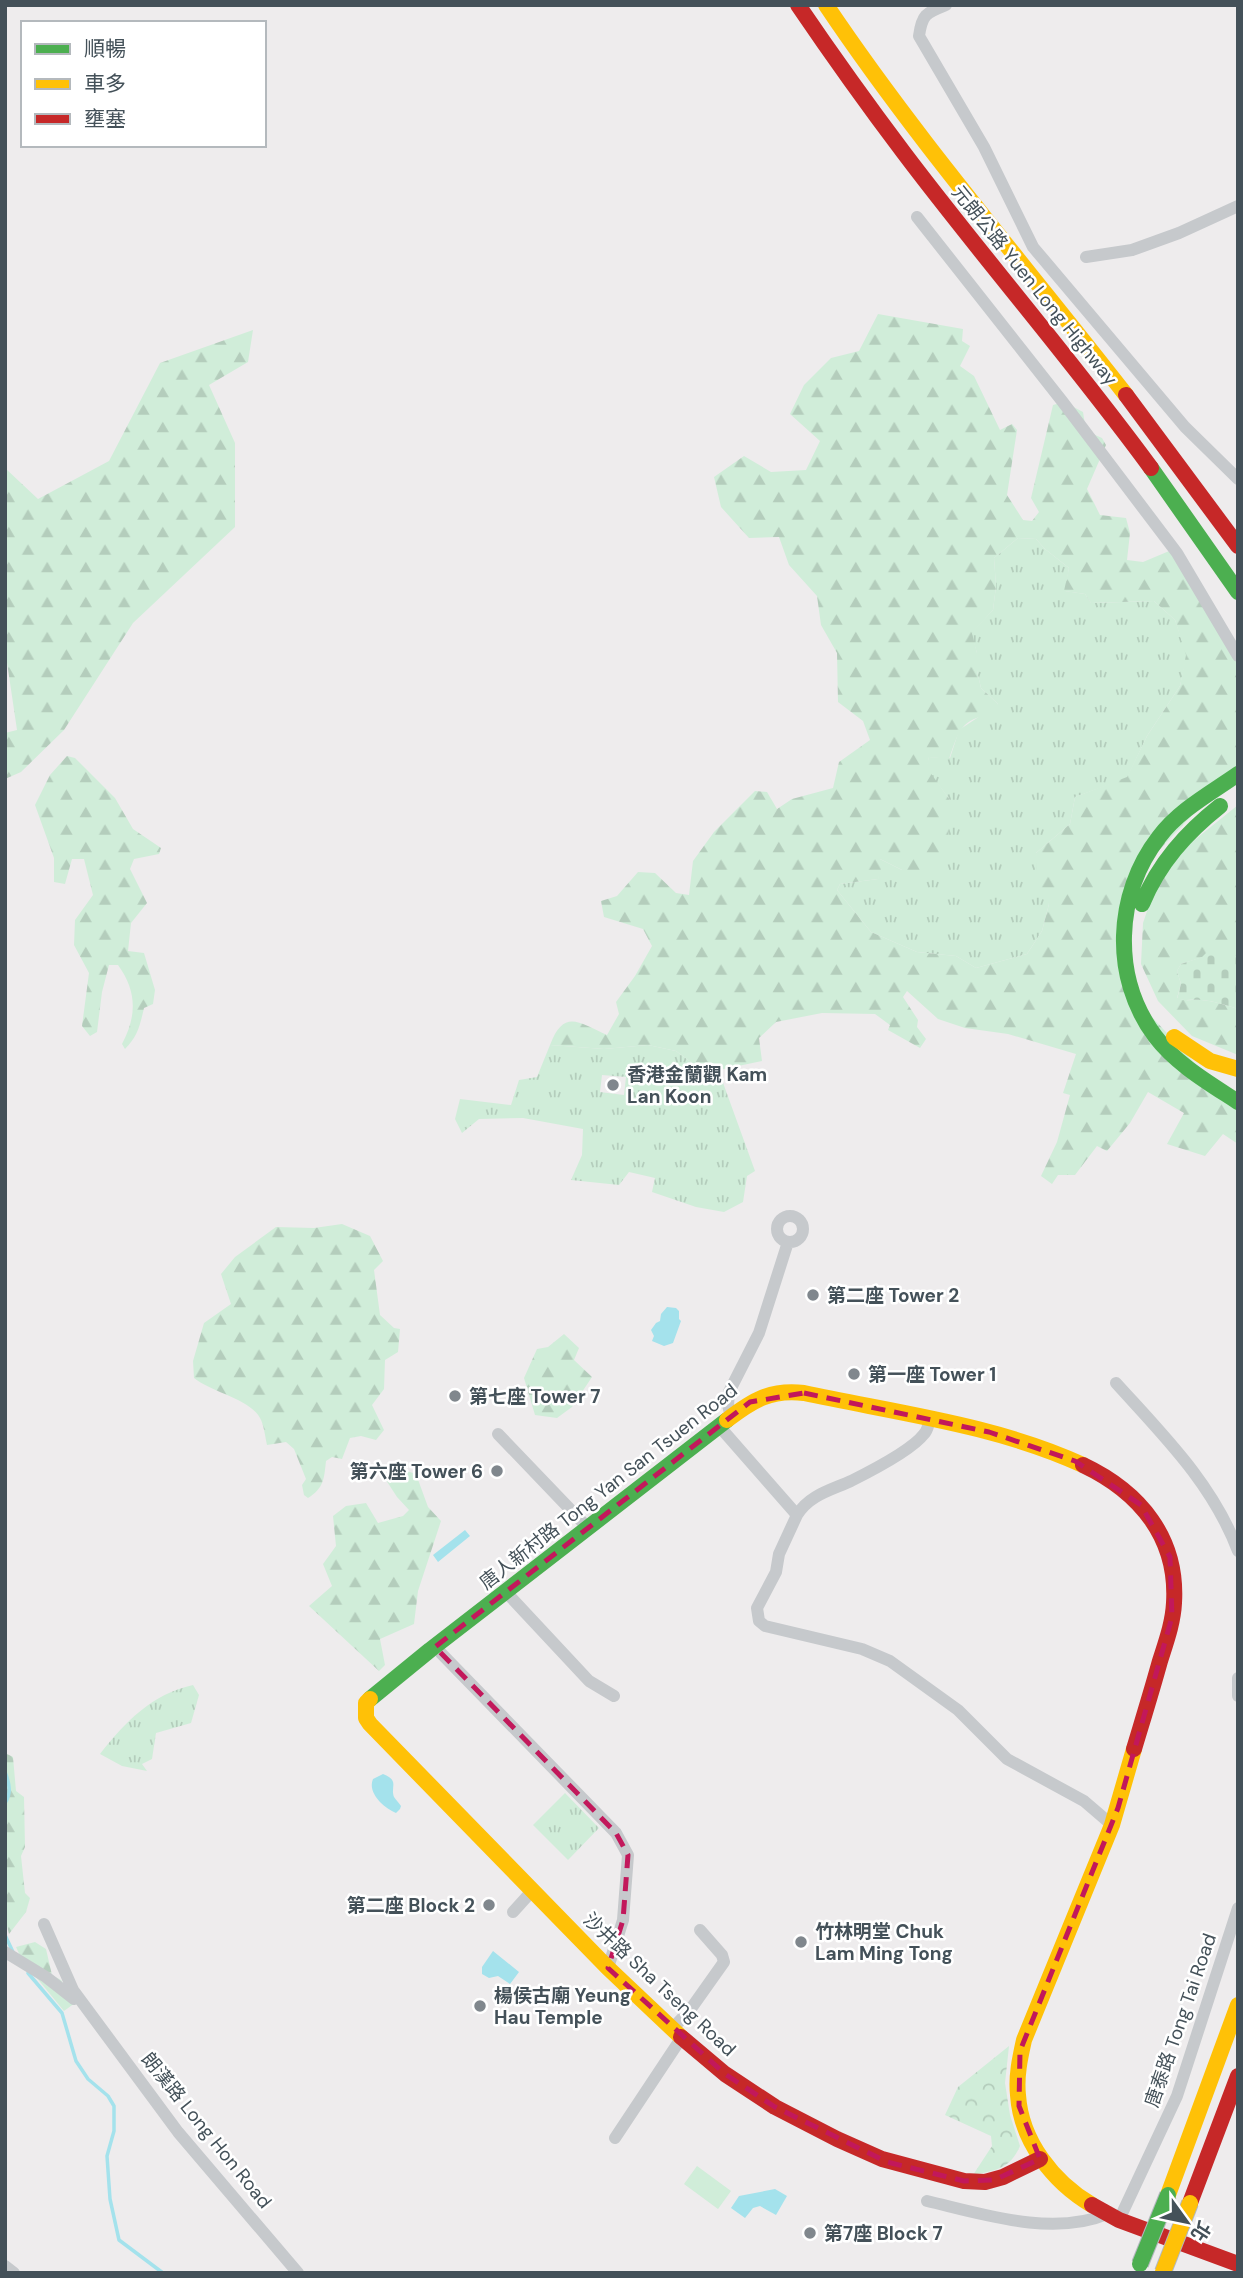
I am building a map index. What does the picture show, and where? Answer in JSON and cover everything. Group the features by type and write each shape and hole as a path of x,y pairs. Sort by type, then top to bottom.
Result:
{"main road":[{"name":"元朗公路 Yuen Long Highway","path":"798,5 913,166 1098,397 1238,592"},
{"name":"元朗公路 Yuen Long Highway","path":"826,5 869,69 960,188 1142,415 1238,546"},
{"path":"1142,415 1183,455 1227,505"},
{"path":"1238,774 1179,817 1160,836 1133,882 1123,934 1124,961 1130,987 1140,1012 1154,1034 1171,1054 1192,1071 1238,1102"},
{"path":"1238,793 1187,834 1153,879 1138,915 1135,952 1143,990 1164,1027 1198,1054 1220,1065 1238,1069"},
{"name":"唐人新村路 Tong Yan San Tsuen Road","path":"366,1703 506,1591 758,1398 794,1392 989,1432 1028,1443 1085,1466 1110,1480 1132,1496 1149,1514 1161,1535 1170,1557 1174,1580 1172,1617 1112,1825 1020,2051 1017,2079 1019,2106 1026,2133 1040,2159 1060,2182 1113,2217 1238,2264"},
{"name":"沙井路 Sha Tseng Road","path":"366,1703 366,1718 370,1724 608,1968 725,2074 775,2107 887,2162 974,2182 1003,2177 1040,2159"},
{"path":"1138,2268 1238,2005"},
{"path":"1162,2273 1238,2076"}],"street":[{"path":"946,5 927,13 921,21 919,36 984,147 1033,247 1185,426 1238,479"},
{"path":"1086,257 1132,250 1179,233 1238,206"},
{"path":"917,217 1177,553 1238,656"},
{"path":"788,1242 759,1333 729,1392 725,1422 797,1515"},
{"path":"1116,1383 1187,1461 1232,1534 1238,1551"},
{"path":"930,1419 925,1433 915,1443 870,1471 815,1496 805,1504 797,1515 779,1554 776,1572 757,1608 759,1621 765,1626 862,1649 890,1661 958,1710 1007,1759 1084,1801 1112,1825"},
{"path":"498,1434 588,1528"},
{"path":"506,1591 589,1681 614,1696"},
{"path":"435,1647 616,1833 628,1855 623,1920 608,1968"},
{"path":"1238,1678 1238,1696"},
{"path":"513,1912 532,1891"},
{"name":"唐泰路 Tong Tai Road","path":"1113,2217 1177,2096 1238,1908"},
{"name":"朗漢路 Long Hon Road","path":"44,1924 73,1990 178,2132 298,2273"},
{"path":"615,2138 690,2010 724,1962 722,1955 700,1930"},
{"name":"朗漢路 Long Hon Road","path":"6,1952 46,1977 88,2010"},
{"path":"927,2201 1028,2223 1090,2221 1113,2217"},
{"path":"5,2266 14,2273"}],"highlighted area":[{"path":"804,1393 989,1432 1075,1461 1141,1505 1170,1557 1172,1617 1118,1808 1020,2051 1019,2106 1040,2159 994,2180 964,2181 887,2162 775,2107 725,2074 608,1968 623,1920 628,1855 616,1833 435,1647 750,1402"}],"green space":[{"path":"878,314 963,329 962,341 970,346 960,366 974,376 1000,430 1012,424 1017,430 1007,495 1023,520 1032,521 1039,512 1031,498 1053,405 1064,402 1083,412 1086,431 1102,438 1106,445 1087,489 1100,515 1126,518 1130,533 1127,560 1143,562 1174,549 1238,647 1238,767 1125,886 1128,991 1238,1110 1238,1144 1223,1134 1205,1156 1167,1144 1184,1113 1148,1092 1130,1123 1107,1151 1097,1146 1075,1175 1058,1175 1052,1184 1041,1176 1057,1142 1070,1095 1063,1093 1076,1054 1008,1034 965,1028 938,1019 907,991 903,997 918,1020 917,1027 926,1039 920,1048 888,1030 890,1025 875,1014 822,1013 776,1022 759,1038 762,1061 719,1070 722,1080 710,1076 676,1051 648,1045 604,1049 550,1045 561,1026 567,1023 580,1023 607,1035 619,1014 616,1002 652,946 643,929 604,917 601,901 617,896 638,872 655,873 676,893 689,895 693,861 714,832 755,791 767,792 777,809 792,799 833,788 839,762 870,740 863,721 838,702 837,653 821,625 817,596 789,565 779,537 749,538 721,507 714,477 744,456 771,472 806,470 820,441 790,414 804,385 831,358 859,351","holes":["1018,538 1036,539 1069,568 1064,591 1085,594 1091,603 1154,601 1175,620 1186,655 1180,686 1147,736 1127,777 1075,797 1070,824 1036,853 1037,891 1049,904 1042,931 1027,954 976,968 956,956 917,952 871,932 837,890 840,884 878,879 880,859 902,870 925,873 948,845 950,800 927,768 929,757 949,759 959,734 968,722 983,716 994,716 998,704 981,688 972,633 993,610 996,586 994,558"]},
{"path":"253,330 248,362 209,385 235,443 235,527 133,623 64,730 21,772 5,779 5,733 17,730 5,649 5,468 38,499 109,461 160,363"},
{"path":"1018,538 1036,539 1069,568 1065,591 1085,594 1091,603 1154,601 1175,620 1187,655 1180,686 1147,736 1127,778 1075,797 1070,824 1036,853 1049,904 1042,931 1027,954 976,968 956,956 917,952 871,932 837,890 840,884 878,879 880,859 902,870 950,800 926,768 929,757 950,758 959,730 998,704 981,688 977,653 971,633 993,610 996,586 994,558"},
{"path":"67,756 75,758 115,798 133,829 161,848 159,854 134,859 130,869 147,903 131,923 128,951 144,953 155,990 153,1004 144,1008 136,1035 125,1049 122,1044 130,1024 133,1004 129,984 118,965 109,965 102,992 97,1032 90,1036 82,1026 89,973 74,945 75,920 93,895 84,859 72,859 65,884 54,882 54,858 35,805 50,775"},
{"path":"1238,805 1238,957 1217,954 1181,964 1177,971 1181,984 1177,998 1211,1001 1238,1009 1238,1055 1192,1036 1158,1001 1141,964 1143,923 1157,882 1187,846"},
{"path":"1208,951 1231,953 1238,957 1238,1009 1211,1001 1177,999 1181,984 1177,971 1181,964 1202,957"},
{"path":"550,1045 604,1049 648,1045 676,1051 710,1076 722,1080 755,1171 747,1176 743,1202 724,1212 696,1207 652,1192 655,1178 629,1172 619,1185 571,1180 582,1155 583,1129 523,1118 479,1119 462,1133 455,1119 460,1099 511,1105 519,1080 537,1077","holes":["602,1075 626,1077 624,1095 600,1092"]},
{"path":"342,1224 370,1236 383,1261 374,1270 380,1315 394,1328 400,1329 398,1352 385,1360 384,1389 372,1405 384,1430 376,1440 361,1436 350,1438 342,1459 332,1457 326,1461 322,1483 308,1498 304,1495 302,1485 306,1479 294,1449 286,1442 267,1445 260,1418 255,1411 194,1378 193,1361 204,1323 231,1304 221,1274 235,1257 276,1227 314,1228"},
{"path":"564,1334 579,1348 574,1360 592,1377 572,1407 557,1418 535,1415 524,1378 537,1349 548,1347"},
{"path":"394,1467 416,1474 428,1507 441,1521 418,1591 414,1624 380,1639 385,1665 379,1671 309,1606 332,1586 323,1564 336,1546 333,1516 346,1506 366,1503 378,1523 403,1516 409,1510 384,1477"},
{"path":"193,1685 199,1695 191,1723 156,1733 152,1759 142,1764 147,1771 122,1766 100,1754 130,1720 152,1702"},
{"path":"5,1753 13,1757 16,1791 24,1797 25,1847 21,1856 25,1893 30,1898 26,1912 9,1934 5,1918"},
{"path":"565,1793 599,1828 568,1860 533,1825"},
{"path":"35,1942 46,1949 52,1975 61,1980 75,2003 64,2011 22,1960 16,1947"},
{"path":"1009,2046 1005,2083 1010,2115 1020,2146 1007,2164 973,2175 992,2146 991,2136 945,2115 958,2087"},
{"path":"697,2166 731,2191 718,2209 684,2184"}],"water":[{"path":"667,1307 679,1311 681,1321 673,1343 664,1346 652,1341 654,1336 651,1330 660,1321 661,1314"},
{"path":"465,1530 470,1536 438,1562 433,1555"},
{"path":"383,1774 393,1781 394,1797 401,1806 396,1813 386,1808 372,1790 373,1779"},
{"path":"493,1951 519,1972 510,1984 498,1976 489,1978 482,1974 482,1967"},
{"path":"775,2189 787,2196 776,2215 760,2206 753,2208 745,2218 731,2208 739,2196"}],"waterway":[{"path":"5,1772 9,1784 5,1803"},
{"path":"5,1935 13,1952"},
{"path":"28,1973 62,2013 76,2061 88,2079 108,2096 114,2106 114,2131 107,2156 110,2199 119,2240 163,2273"}],"traffic: fast":[{"path":"1151,468 1238,592"},
{"path":"1238,774 1186,810 1159,837 1144,859 1134,884 1127,909 1124,936 1125,962 1131,988 1141,1013 1155,1036 1183,1064 1238,1102"},
{"path":"1142,904 1165,862 1196,827 1220,806"},
{"path":"370,1699 727,1420"},
{"path":"1140,2264 1168,2195"}],"traffic: slow":[{"path":"826,5 897,105 1126,395"},
{"path":"1174,1037 1210,1061 1238,1069"},
{"path":"727,1420 763,1398 782,1393 804,1393 981,1430 1050,1451 1083,1465"},
{"path":"370,1699 366,1703 366,1718 370,1724 608,1968 681,2037"},
{"path":"1092,2205 1064,2185 1041,2159 1032,2144 1020,2112 1018,2074 1024,2040 1112,1825 1134,1749"},
{"path":"1168,2195 1238,2005"},
{"path":"1163,2272 1190,2203"}],"traffic: jam":[{"path":"798,5 904,153 1151,468"},
{"path":"1126,395 1238,546"},
{"path":"1083,1465 1122,1489 1138,1503 1162,1538 1174,1580 1171,1625 1134,1749"},
{"path":"681,2037 725,2074 775,2107 882,2159 964,2181 985,2182 1003,2177 1040,2159"},
{"path":"1190,2203 1238,2076"},
{"path":"1092,2205 1119,2220 1238,2264"}],"place":[{"name":"香港金蘭觀 Kam Lan Koon","path":"613,1085"},
{"name":"第二座 Tower 2","path":"813,1295"},
{"name":"第一座 Tower 1","path":"854,1374"},
{"name":"第七座 Tower 7","path":"455,1396"},
{"name":"第六座 Tower 6","path":"497,1471"},
{"name":"第二座 Block 2","path":"489,1905"},
{"name":"竹林明堂 Chuk Lam Ming Tong","path":"801,1942"},
{"name":"楊侯古廟 Yeung Hau Temple","path":"480,2006"},
{"name":"第7座 Block 7","path":"810,2233"}]}
